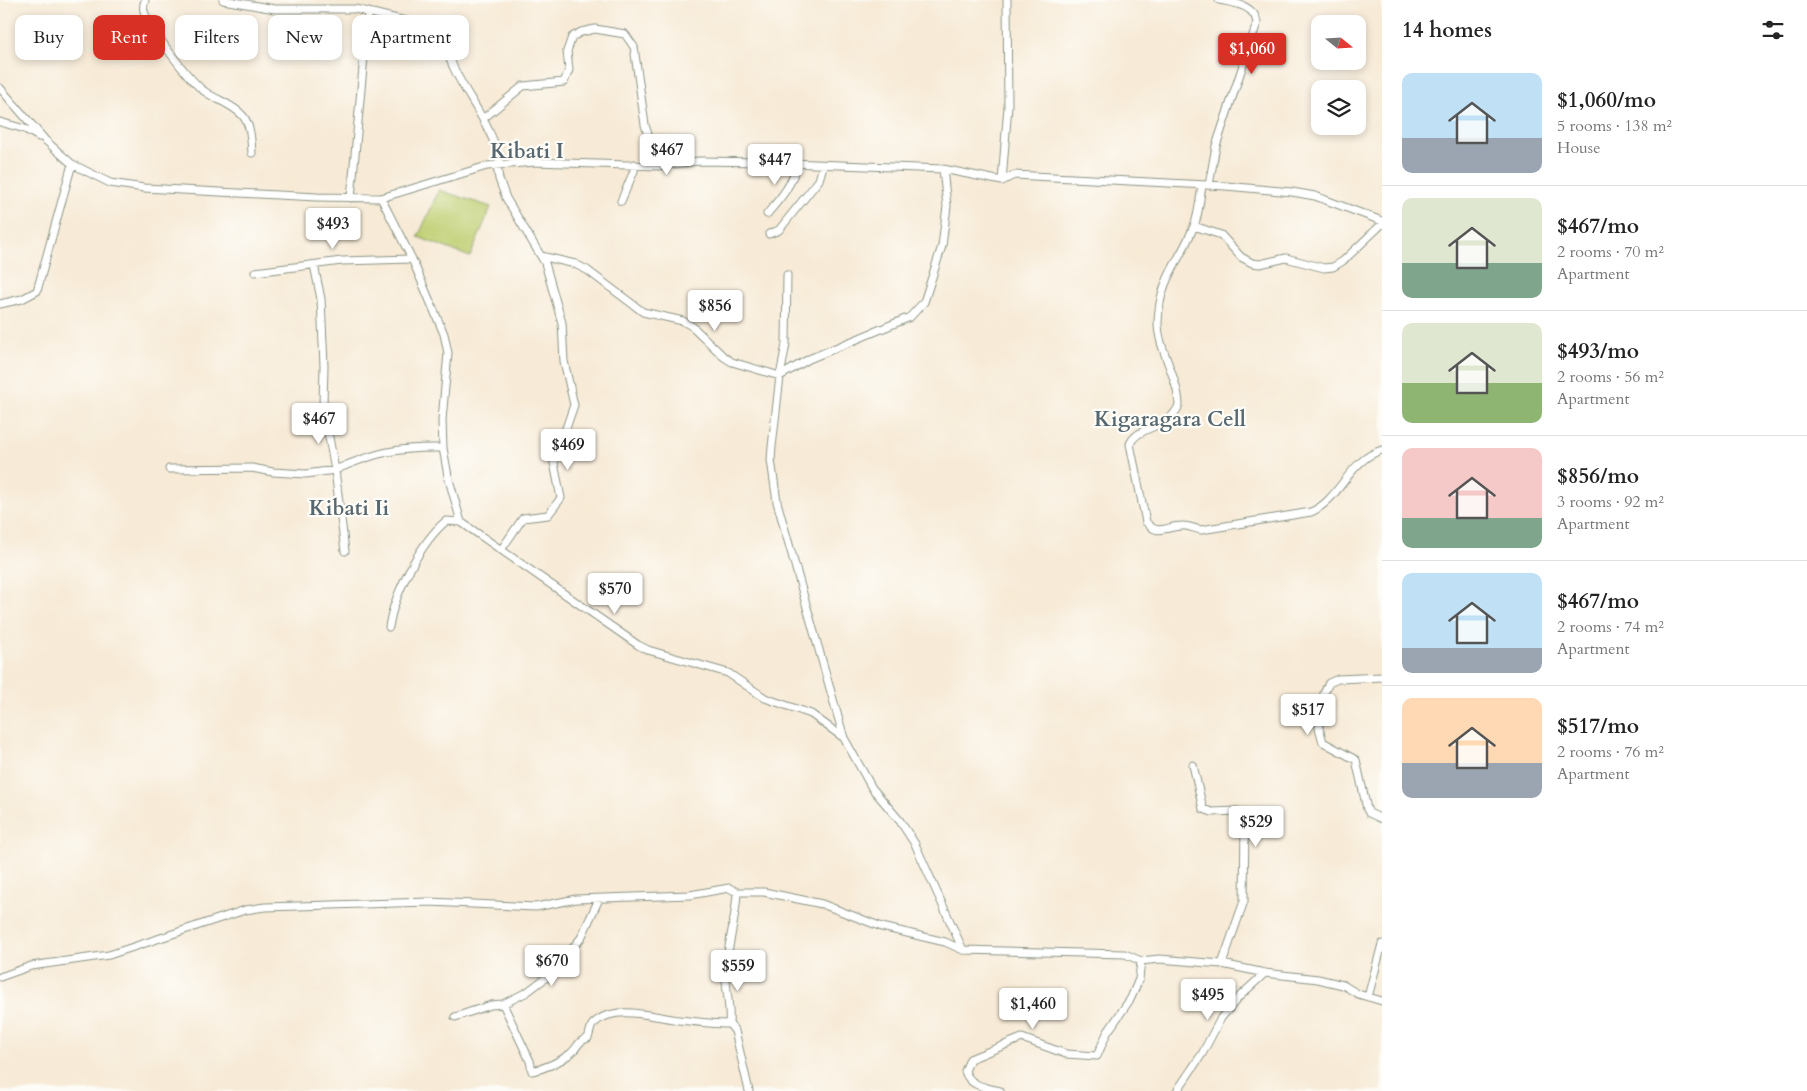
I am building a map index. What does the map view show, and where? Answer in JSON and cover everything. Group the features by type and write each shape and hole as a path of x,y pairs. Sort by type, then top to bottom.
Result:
{"street":[{"path":"145,0 144,11 150,22 192,81 205,92 237,110 244,117 249,126 252,152"},
{"path":"222,0 275,9 342,8 423,25 426,22 435,23 443,29 444,48 452,68 484,118 497,144 498,179 506,198 540,256 560,312 564,361 574,405 554,463 561,498 548,515 522,518 501,550"},
{"path":"1002,180 1008,106 1007,0"},
{"path":"1219,0 1248,8 1255,14 1257,23 1216,146 1194,226 1165,281 1159,309 1158,326 1171,368 1179,405 1171,419 1138,435 1130,444 1146,522 1155,531 1160,532 1183,525 1201,530 1311,512 1326,502 1351,470 1365,458 1382,450"},
{"path":"351,198 368,13"},
{"path":"484,118 523,86 564,82 569,70 567,51 572,37 582,32 595,30 616,31 625,34 634,48 645,125 658,166"},
{"path":"0,88 45,140 72,164 97,178 127,186 381,198 487,166 569,162 658,166 699,161 943,169 1002,180 1014,175 1206,185 1299,193 1315,196 1382,223 1343,261 1333,267 1324,268 1286,258 1260,264 1252,263 1241,257 1220,234 1194,226"},
{"path":"0,122 26,129 45,140"},
{"path":"0,304 22,299 37,291 72,164"},
{"path":"621,201 634,171 634,164"},
{"path":"767,214 787,188 795,174 796,164"},
{"path":"769,234 779,230 819,180 823,166"},
{"path":"540,256 587,270 643,312 683,321 693,327 724,357 732,362 780,376 809,359 910,317 918,311 928,292 946,222 947,206 943,169"},
{"path":"381,198 412,259 444,334 448,353 442,420 443,448 448,476 461,522"},
{"path":"255,272 323,262 412,259"},
{"path":"316,273 323,262"},
{"path":"314,264 321,299 323,326 323,405 335,470 345,551"},
{"path":"787,276 786,344 780,376 771,460 777,502 844,738 872,788 900,821 915,844 964,950"},
{"path":"169,469 252,468 273,472 289,471 306,474 335,470 368,456 407,448 443,448"},
{"path":"389,627 395,605 412,564 432,533 446,521 461,522 648,650 728,673 766,698 811,714 844,738"},
{"path":"1382,677 1338,679 1329,683 1324,693 1319,728 1323,742 1356,760 1367,809 1369,813 1382,819"},
{"path":"1193,765 1203,809 1212,812 1237,811 1241,812 1244,819 1244,901 1222,964"},
{"path":"0,977 31,966 109,955 245,910 429,902 536,907 576,899 690,894 729,888 737,892 764,892 822,904 882,927 945,942 964,950 1125,954 1141,960 1159,959 1222,964 1265,973 1318,979 1343,985 1368,997 1382,1001"},
{"path":"737,892 735,922 726,966 727,990 731,1010 729,1024 735,1031 749,1091"},
{"path":"455,1017 491,1005 503,1004 541,982 567,957 586,929 599,899"},
{"path":"1368,997 1382,944"},
{"path":"1000,1091 982,1087 969,1079 965,1071 970,1059 1022,1038 1066,1054 1097,1056 1107,1033 1131,998 1139,980 1141,960"},
{"path":"1177,1091 1202,1054 1222,1018 1239,997 1265,973"},
{"path":"503,1004 530,1061 532,1071 547,1067 572,1053 580,1041 588,1038 592,1026 603,1017 617,1013 641,1014 704,1024 729,1024"}],"green space":[{"path":"439,190 491,207 470,257 418,237"}],"district":[{"name":"Kibati I","path":"527,151"},
{"name":"Kigaragara Cell","path":"1170,419"},
{"name":"Kibati Ii","path":"349,508"}]}
